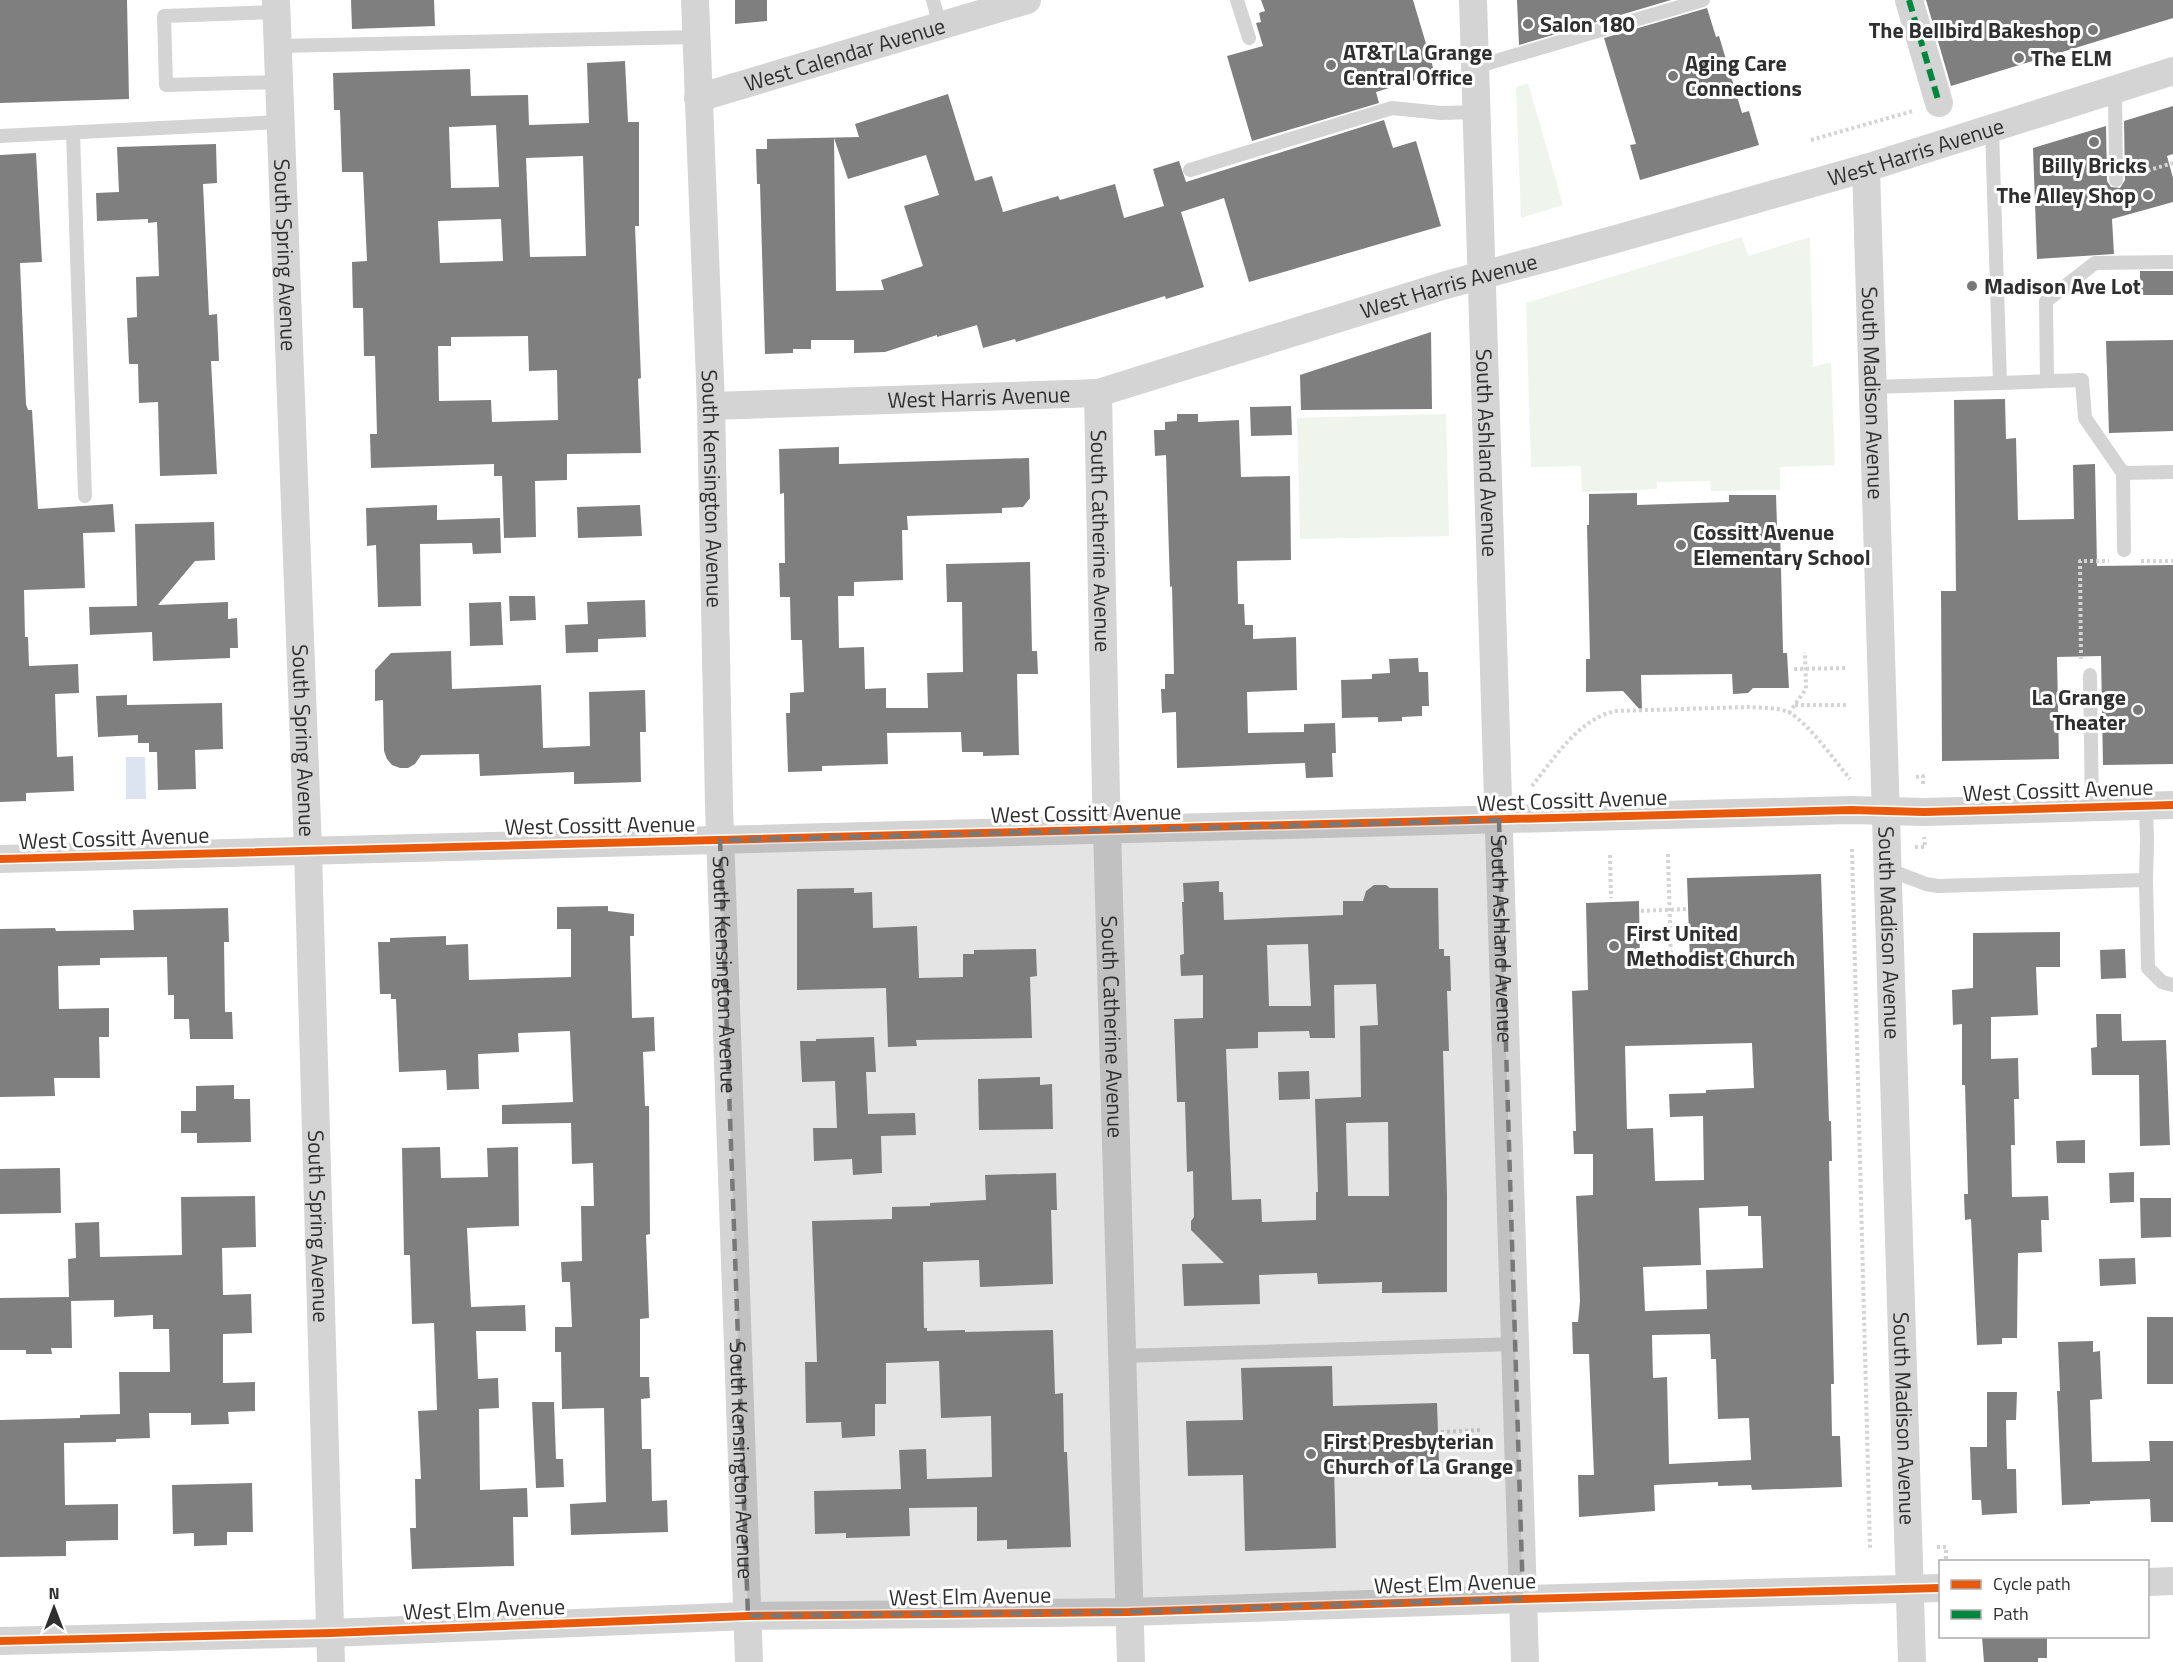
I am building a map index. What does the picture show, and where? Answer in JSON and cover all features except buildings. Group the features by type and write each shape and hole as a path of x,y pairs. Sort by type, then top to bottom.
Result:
{"street":[{"name":"South Kensington Avenue","path":"695,0 711,406 720,840 749,1662"},
{"name":"West Calendar Avenue","path":"698,98 936,13 1025,0"},
{"name":"South Ashland Avenue","path":"1473,0 1525,1662"},
{"path":"1909,0 1940,103"},
{"name":"South Spring Avenue","path":"276,6 308,851 331,1662"},
{"name":"West Harris Avenue","path":"711,406 1098,393 1446,285 1866,168 2173,71"},
{"name":"South Madison Avenue","path":"1866,168 1912,1662"},
{"name":"South Catherine Avenue","path":"1098,393 1107,830 1131,1662"},
{"name":"West Cossitt Avenue","path":"0,859 2159,805"},
{"path":"2149,1582 2173,1581"},
{"name":"West Elm Avenue","path":"0,1641 331,1633 748,1616 1129,1612 1939,1588"}],"lane":[{"path":"1237,0 1249,38"},
{"path":"1475,67 1703,0"},
{"path":"276,6 164,16 164,39 166,85 279,81"},
{"path":"278,46 696,37"},
{"path":"2115,90 2116,180"},
{"path":"1190,170 1392,108 1477,112"},
{"path":"0,136 281,122"},
{"path":"1992,129 2000,382"},
{"path":"73,133 85,496"},
{"path":"2047,381 2046,301 2095,264 2173,262"},
{"path":"1873,387 2082,380 2085,418 2123,473 2124,550"},
{"path":"2123,473 2173,472"},
{"path":"2090,675 2092,807"},
{"path":"2159,805 2147,840 2145,880 2148,968 2162,982 2173,985"},
{"path":"1887,869 1926,884 1938,886 2145,880"},
{"path":"1121,1356 1515,1344"}],"path":[{"path":"1811,140 1940,103"},
{"path":"2116,180 2173,163"},
{"path":"2090,675 2080,657 2080,561 2115,561"},
{"path":"2138,561 2173,561"},
{"path":"1789,713 1806,688 1805,652"},
{"path":"1794,669 1847,668"},
{"path":"1794,705 1848,705"},
{"path":"1532,786 1568,741 1601,714 1615,711 1749,707 1789,713 1805,727 1850,779"},
{"path":"1916,777 1923,776 1923,787"},
{"path":"1852,842 1870,1548"},
{"path":"1852,849 1860,849"},
{"path":"1668,854 1671,961"},
{"path":"1610,855 1611,898"},
{"path":"1641,911 1686,909"},
{"path":"1441,1432 1480,1430"},
{"path":"1946,1547 1946,1560"}],"highlighted area":[{"path":"1499,820 1523,1599 1129,1612 748,1616 720,840"}],"shaded area":[{"path":"1528,83 1563,205 1521,218 1516,87"},
{"path":"1742,237 1748,256 1810,237 1813,367 1831,362 1835,465 1780,467 1780,490 1711,491 1710,481 1657,482 1657,489 1582,492 1581,466 1531,467 1526,303"},
{"path":"1446,414 1449,536 1300,539 1297,418"},
{"path":"126,757 145,757 146,799 126,799"}],"marked path":[{"path":"1909,0 1939,103"}],"cycle path":[{"path":"0,859 1851,810 1924,812 2173,805"},
{"path":"0,1641 331,1633 748,1616 1129,1612 1939,1588"}],"place":[{"name":"Salon 180","path":"1528,24"},
{"name":"The Bellbird Bakeshop","path":"2093,30"},
{"name":"The ELM","path":"2019,58"},
{"name":"AT&T La Grange Central Office","path":"1331,65"},
{"name":"Aging Care Connections","path":"1673,76"},
{"name":"Billy Bricks","path":"2094,142"},
{"name":"The Alley Shop","path":"2148,195"},
{"name":"Madison Ave Lot","path":"1972,286"},
{"name":"Cossitt Avenue Elementary School","path":"1681,545"},
{"name":"La Grange Theater","path":"2138,710"},
{"name":"First United Methodist Church","path":"1614,946"},
{"name":"First Presbyterian Church of La Grange","path":"1311,1454"}]}
